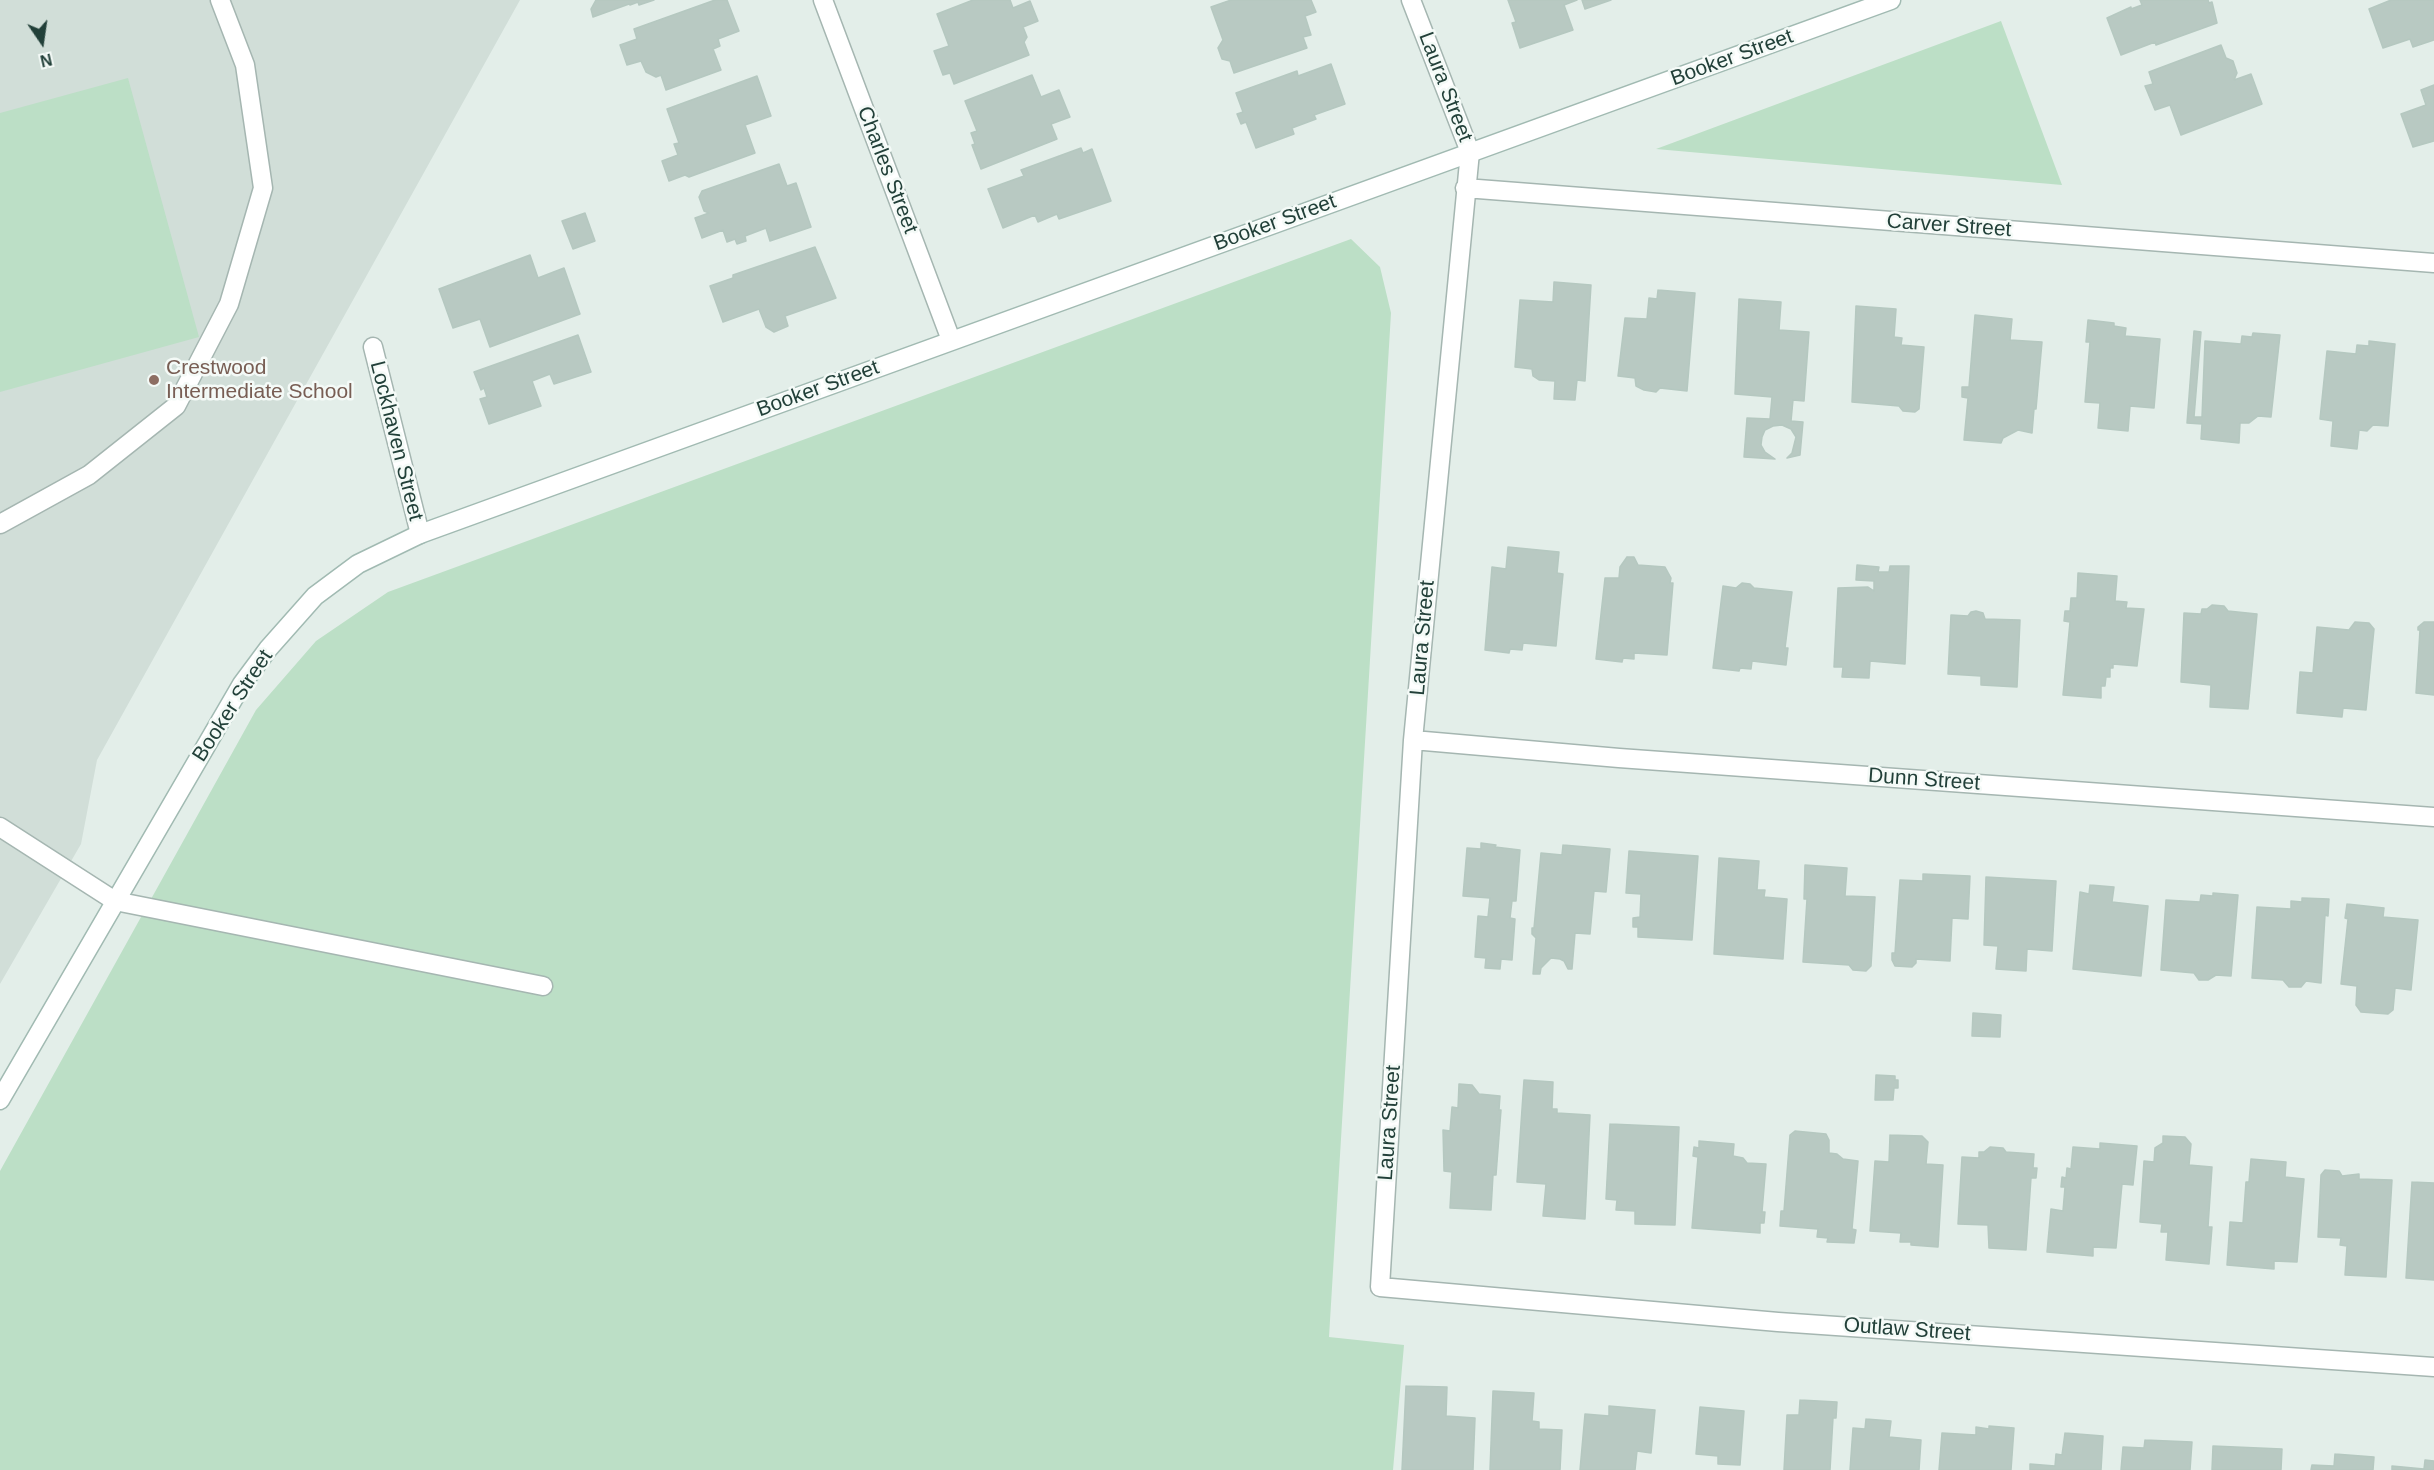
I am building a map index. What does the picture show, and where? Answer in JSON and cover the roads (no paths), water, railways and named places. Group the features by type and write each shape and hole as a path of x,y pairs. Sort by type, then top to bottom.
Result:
{"street":[{"path":"0,524 89,475 176,406 229,304 263,188 245,65 220,0"},
{"name":"Charles Street","path":"823,0 951,340"},
{"name":"Laura Street","path":"1380,1287 1413,740 1470,152 1412,0"},
{"name":"Booker Street","path":"0,1100 242,684 268,649 315,596 358,564 420,534 1891,0"},
{"name":"Carver Street","path":"1465,188 2434,263"},
{"name":"Lockhaven Street","path":"373,347 420,534"},
{"name":"Dunn Street","path":"1413,740 2434,817"},
{"path":"0,827 115,901 543,986"},
{"name":"Outlaw Street","path":"1380,1287 1778,1322 2434,1367"}],"place":[{"name":"Crestwood Intermediate School","path":"154,380"}]}
